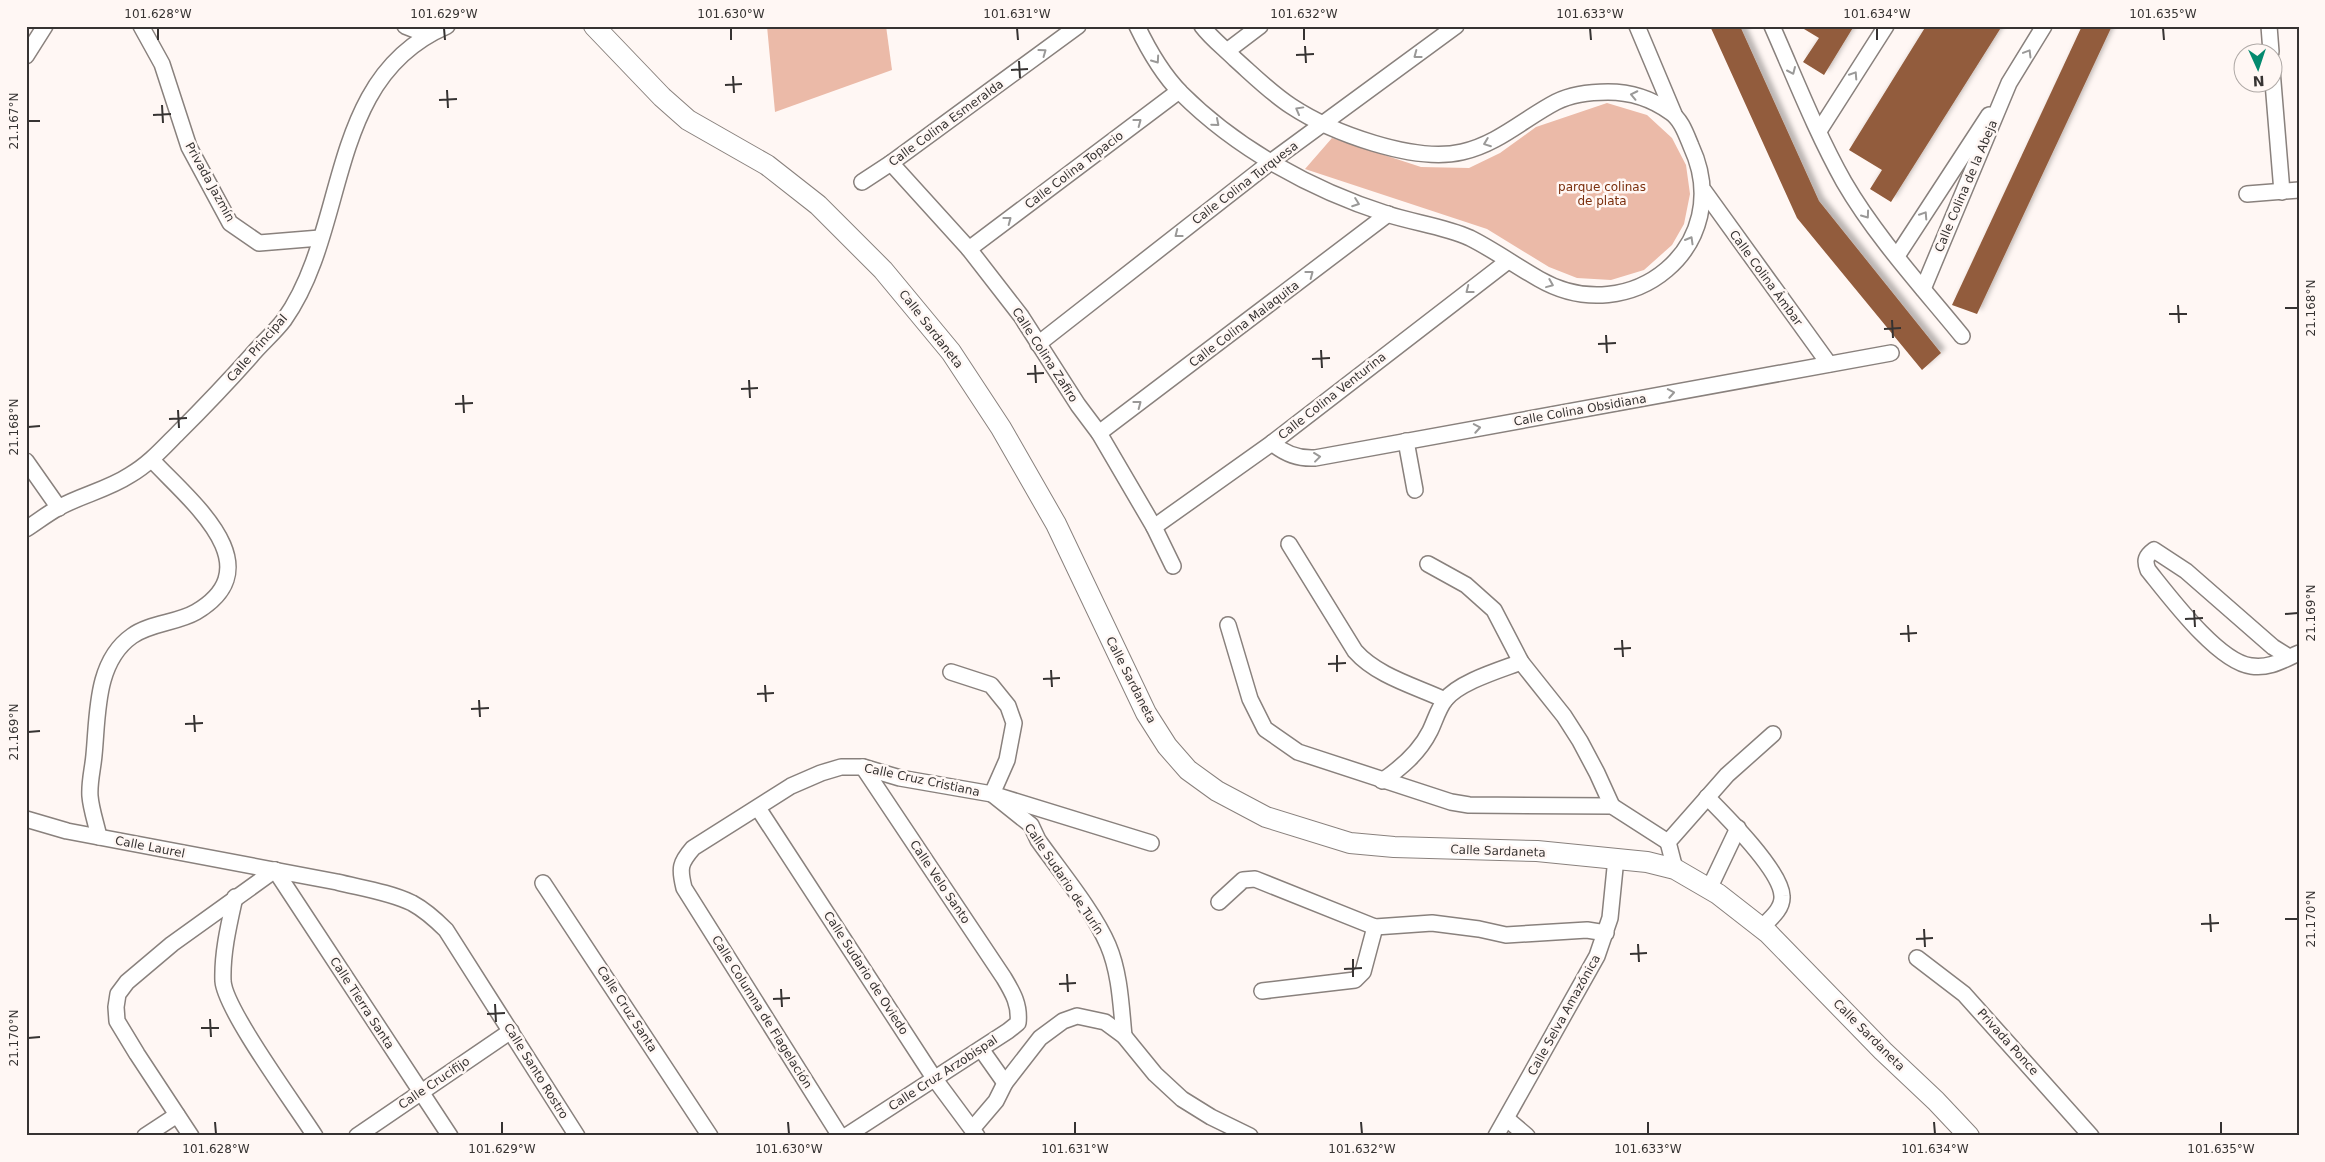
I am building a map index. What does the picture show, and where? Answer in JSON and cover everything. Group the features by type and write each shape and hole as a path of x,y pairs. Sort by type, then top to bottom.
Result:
{"street":[{"path":"26,56 44,26"},
{"name":"Privada Jazmín","path":"141,26 162,64 189,147 230,223 260,243 320,238"},
{"path":"405,26 428,35"},
{"name":"Calle Principal","path":"26,528 59,508 111,487 152,460 227,383 282,322 300,295 361,112 377,82 399,57 428,35 448,26"},
{"name":"Calle Sardaneta","path":"594,26 662,97 688,120 767,165 818,205 884,270 951,352 1001,428 1056,524 1146,713 1166,746 1188,770 1217,791 1266,817 1350,843 1394,847 1537,851 1647,862 1675,869 1709,889 1761,928 1969,1136"},
{"name":"Calle Colina Esmeralda","path":"862,182 1078,26"},
{"path":"1137,26 1147,47 1179,91 1228,134 1272,161 1320,187 1388,214 1469,238 1544,282 1582,294 1614,295 1643,286 1667,270 1684,251 1695,232 1701,214 1704,191 1697,158 1674,114 1637,26"},
{"path":"1202,26 1227,51 1291,106 1324,124 1395,150 1432,155 1462,152 1494,140 1558,101 1588,92 1618,92 1647,98 1674,114"},
{"path":"1227,51 1260,26"},
{"name":"Calle Colina Turquesa","path":"1038,344 1272,161 1456,26"},
{"path":"1772,26 1818,131 1852,195 1897,256 1962,336"},
{"path":"1818,131 1886,26"},
{"name":"Calle Colina de la Abeja","path":"1897,256 2044,26"},
{"path":"2269,26 2270,42"},
{"name":"Calle Colina de la Abeja","path":"1923,289 2009,83"},
{"name":"Calle Colina Topacio","path":"969,249 1179,91"},
{"path":"2274,92 2282,192"},
{"name":"Calle Colina Zafiro","path":"890,163 969,249 1021,316 1078,405 1100,433 1154,527 1173,566"},
{"path":"2247,194 2299,190"},
{"name":"Calle Colina Ámbar","path":"1704,191 1829,364"},
{"name":"Calle Colina Malaquita","path":"1100,433 1388,214"},
{"name":"Calle Colina Venturina","path":"1154,527 1272,443 1508,260"},
{"name":"Calle Colina Obsidiana","path":"1272,443 1288,454 1306,458 1891,353"},
{"path":"1406,441 1415,490"},
{"path":"99,836 90,797 90,777 94,756 100,690 114,653 132,635 195,612 222,590 228,569 225,546 215,528 152,460"},
{"path":"26,461 59,508"},
{"path":"1289,544 1355,651 1364,661 1375,668 1445,700"},
{"path":"2154,550 2164,555 2186,571 2273,648 2294,655 2272,666 2250,666 2227,657 2188,619 2148,570 2145,562 2147,556 2154,550"},
{"path":"1428,564 1466,585 1494,610 1522,662 1576,735 1598,773 1612,806"},
{"path":"1228,625 1250,699 1265,729 1298,752 1451,802 1469,805 1612,806 1668,842 1675,869"},
{"path":"1382,781 1401,768 1416,752 1430,733 1445,700 1453,693 1469,684 1522,662"},
{"path":"951,672 991,685 1008,706 1014,723 1007,760 992,794"},
{"path":"1668,842 1727,775 1773,734"},
{"name":"Calle Cruz Cristiana","path":"684,888 680,872 683,859 694,848 791,786 841,767 863,767 900,778 992,794 1151,843"},
{"name":"Calle Velo Santo","path":"863,767 1016,998"},
{"name":"Calle Sudario de Turín","path":"992,794 1031,825 1038,840 1096,923 1108,946 1116,973 1124,1036"},
{"path":"1707,797 1738,828 1778,881 1782,897 1779,909 1761,928"},
{"name":"Calle Sudario de Oviedo","path":"758,808 934,1078 975,1132"},
{"name":"Calle Laurel","path":"26,819 99,836 336,882 378,892 412,904 430,915 446,930"},
{"path":"1709,889 1738,828"},
{"name":"Calle Selva Amazónica","path":"1496,1136 1507,1120 1597,956 1610,918 1616,858"},
{"path":"191,1136 118,1021 116,1007 118,994 127,982 172,944 275,870"},
{"name":"Calle Tierra Santa","path":"275,870 450,1136"},
{"path":"1220,902 1244,880 1255,880 1376,927 1432,923 1479,928 1506,935 1587,930 1606,933"},
{"name":"Calle Cruz Santa","path":"543,883 710,1136"},
{"name":"Calle Columna de Flagelación","path":"684,888 840,1136"},
{"path":"235,897 227,932 223,983 230,1002 244,1028 315,1136"},
{"path":"1262,991 1355,980 1364,972 1376,927"},
{"name":"Calle Santo Rostro","path":"446,930 577,1136"},
{"name":"Privada Ponce","path":"1917,958 1964,994 2092,1136"},
{"name":"Calle Cruz Arzobispal","path":"846,1136 1018,1023 1020,1011 1016,998"},
{"path":"975,1132 996,1101 1005,1083 1040,1038 1063,1021 1077,1016 1105,1022 1124,1036 1155,1074 1182,1099 1211,1117 1250,1136"},
{"name":"Calle Crucifijo","path":"357,1136 511,1032"},
{"path":"981,1049 1005,1083"},
{"path":"145,1136 177,1115"},
{"path":"1507,1120 1527,1136"}],"green space":[{"path":"767,26 886,26 892,70 775,112"},
{"name":"parque colinas de plata","path":"1607,103 1647,115 1672,138 1686,165 1690,194 1684,224 1672,245 1644,270 1611,280 1577,278 1549,267 1487,229 1305,169 1332,138 1421,167 1469,168 1500,153 1536,127"}],"building":[{"path":"1710,26 1740,26 1819,201 1941,353 1922,370 1797,218"},
{"path":"1799,26 1854,26 1824,75 1803,62 1819,38"},
{"path":"1926,26 2002,26 1891,202 1870,189 1882,170 1849,150"},
{"path":"2082,26 2112,26 1977,314 1952,305"}]}
